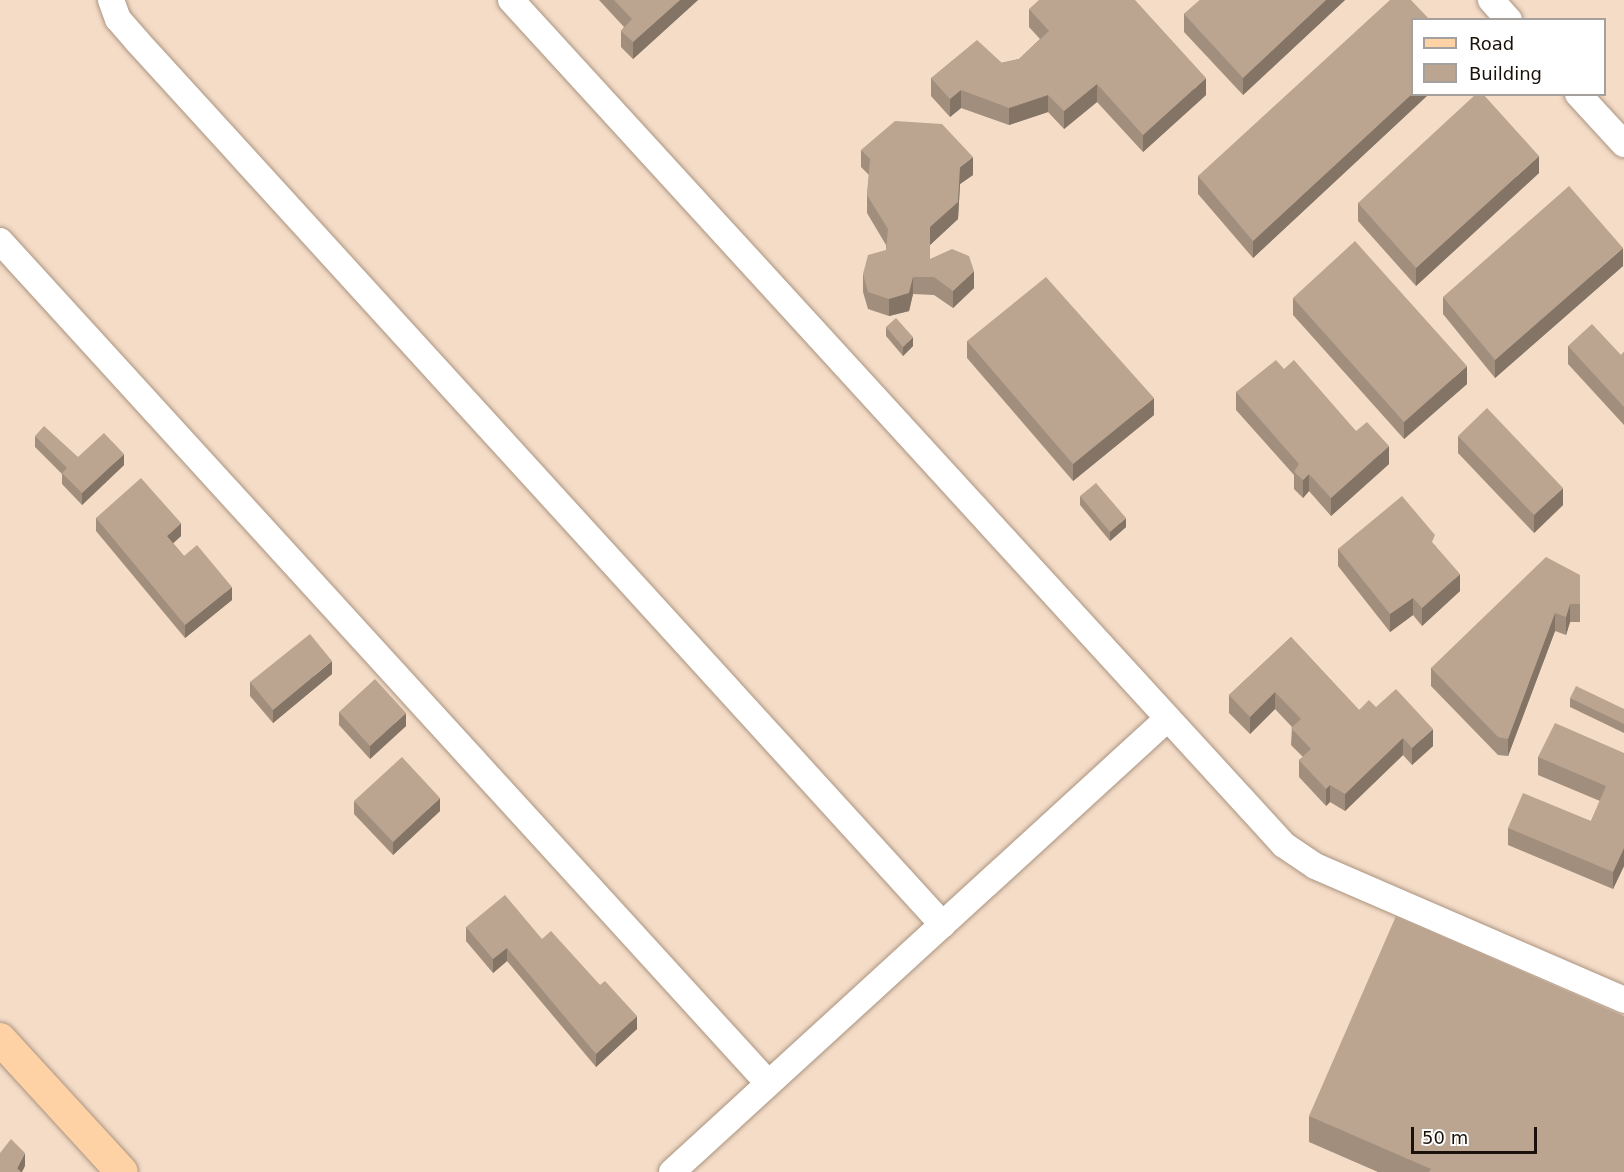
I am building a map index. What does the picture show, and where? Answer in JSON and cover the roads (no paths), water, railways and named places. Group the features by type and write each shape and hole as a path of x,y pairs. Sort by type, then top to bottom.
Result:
{"main road":[{"path":"0,1039 122,1172"}],"street":[{"path":"111,0 118,19 137,41 943,926"},
{"path":"511,0 1167,719 1299,858 1624,1000"},
{"path":"1491,0 1507,18"},
{"path":"1580,96 1624,144"},
{"path":"0,241 768,1083"},
{"path":"672,1172 1167,719"}]}
